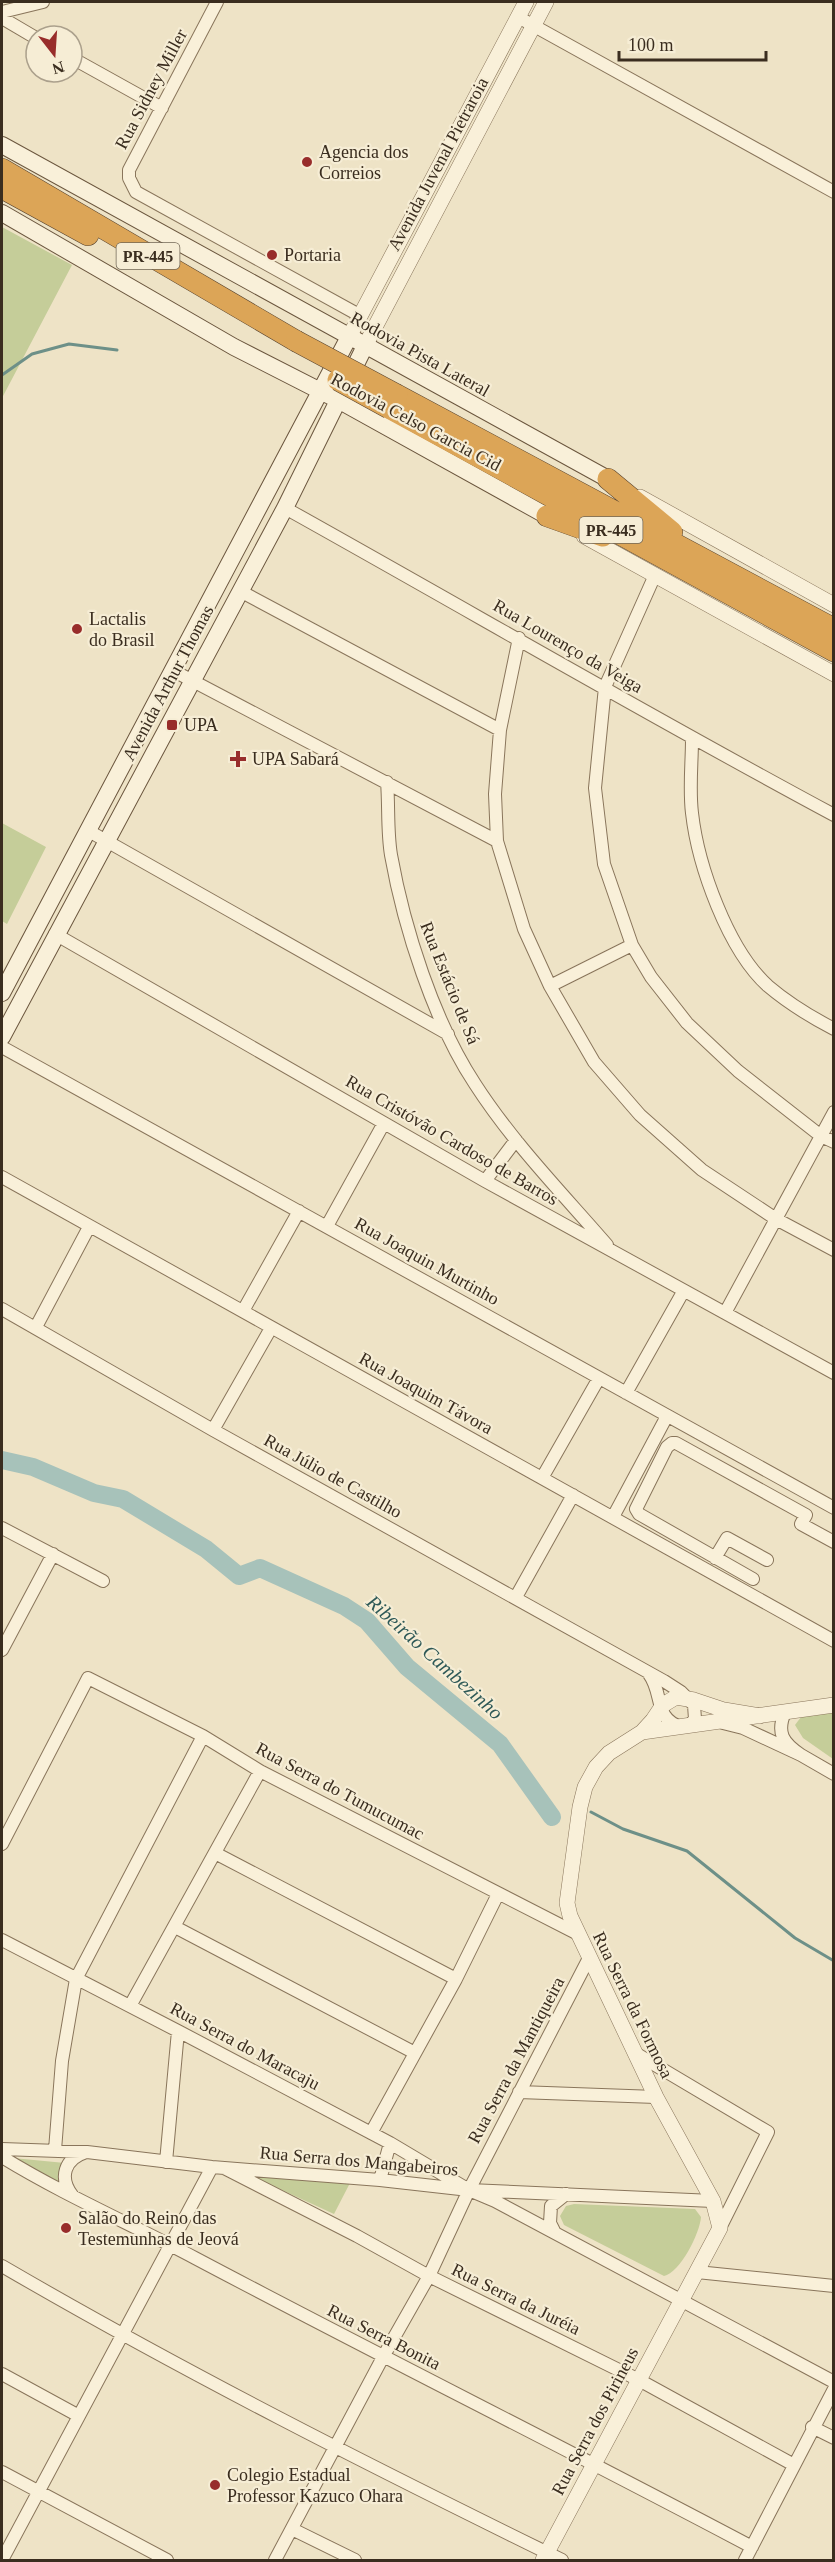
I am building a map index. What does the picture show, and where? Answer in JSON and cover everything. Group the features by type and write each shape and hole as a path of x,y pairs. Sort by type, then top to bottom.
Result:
{"highway":[{"name":"Rodovia Celso Garcia Cid","path":"2,169 293,347"},
{"name":"Rodovia Celso Garcia Cid","path":"2,188 393,402 534,485 656,566 834,651"},
{"name":"Rodovia Celso Garcia Cid","path":"393,402 710,562 834,629"},
{"path":"608,479 710,562"},
{"path":"547,516 656,566"}],"main road":[{"name":"Rodovia Pista Lateral","path":"2,145 608,479"},
{"name":"PR-445","path":"2,213 195,325 338,400 547,516"},
{"name":"Avenida Arthur Thomas","path":"2,993 349,337"},
{"name":"Avenida Arthur Thomas","path":"2,1037 55,934 285,508 365,346"},
{"path":"249,527 258,534 264,547"}],"street":[{"path":"2,12 43,2"},
{"name":"Rua Sidney Miller","path":"217,2 129,170 129,178 136,192 359,315"},
{"name":"Avenida Juvenal Pietraroia","path":"349,337 526,2"},
{"name":"Avenida Juvenal Pietraroia","path":"365,346 546,2"},
{"path":"518,16 834,192"},
{"path":"2,18 24,31"},
{"path":"84,65 162,108"},
{"name":"Rodovia Pista Lateral","path":"608,479 834,605"},
{"name":"Rua Lourenço da Veiga","path":"285,508 519,638 692,739 834,815"},
{"path":"656,566 605,687 595,788 604,864 632,945 651,976 687,1023 738,1071 821,1136 834,1142"},
{"name":"PR-445","path":"656,566 769,638 834,674"},
{"path":"240,591 500,730"},
{"path":"519,638 500,730 495,794 498,841 524,929 550,986 594,1062 640,1115 702,1170 776,1219 834,1250"},
{"path":"172,670 498,841"},
{"path":"692,739 691,812 704,869 726,926 744,956 768,986 809,1016 834,1029"},
{"name":"Rua Estácio de Sá","path":"387,782 391,853 405,917 424,975 448,1034 474,1083 516,1140 614,1253"},
{"path":"87,830 448,1034"},
{"name":"Rua Cristóvão Cardoso de Barros","path":"55,934 485,1181 683,1292 834,1373"},
{"path":"550,986 632,945"},
{"name":"Rua Joaquin Murtinho","path":"2,1047 834,1508"},
{"path":"725,1313 834,1112"},
{"path":"327,1226 384,1123"},
{"path":"485,1181 516,1140"},
{"name":"Rua Joaquim Távora","path":"2,1177 834,1641"},
{"path":"243,1311 299,1211"},
{"path":"36,1327 89,1227"},
{"path":"626,1393 683,1292"},
{"name":"Rua Júlio de Castilho","path":"2,1308 213,1430 664,1681 687,1698"},
{"path":"213,1430 271,1328"},
{"path":"542,1478 599,1378"},
{"path":"614,1518 667,1416"},
{"path":"753,1579 639,1514 636,1509 638,1502 667,1447 676,1443 806,1515 801,1524 834,1542"},
{"path":"642,1463 655,1470"},
{"path":"516,1597 573,1495"},
{"path":"2,1528 103,1581"},
{"path":"715,1558 727,1538 767,1560"},
{"path":"2,1650 53,1554"},
{"path":"648,1673 658,1691 662,1714 669,1722 686,1726 695,1719 694,1705 687,1698 667,1701 661,1708"},
{"name":"Rua Serra do Tumucumac","path":"2,1842 88,1678 203,1736 260,1771 576,1933"},
{"name":"Rua Serra da Formosa","path":"687,1698 724,1710 760,1716"},
{"name":"Rua Serra da Formosa","path":"642,1732 834,1705"},
{"name":"Rua Serra da Formosa","path":"661,1708 642,1732 609,1753 596,1767 585,1787 575,1834 567,1903 576,1933 656,2097 713,2202 720,2228"},
{"path":"785,1712 780,1726 781,1737 788,1746 834,1774"},
{"path":"719,1722 743,1728 801,1755"},
{"path":"55,2150 62,2061 76,1978 203,1736"},
{"path":"130,2006 260,1771"},
{"path":"215,1853 456,1979"},
{"path":"371,2133 456,1979 498,1894"},
{"path":"175,1927 416,2053"},
{"name":"Rua Serra do Maracaju","path":"2,1940 390,2143 469,2190"},
{"name":"Rua Serra da Mantiqueira","path":"275,2560 382,2357 429,2276 469,2190 590,1958"},
{"path":"166,2162 178,2031"},
{"path":"635,2053 768,2132 682,2300"},
{"path":"519,2092 656,2097"},
{"path":"381,2180 390,2143"},
{"name":"Rua Serra dos Mangabeiros","path":"2,2149 87,2152 166,2162 381,2180 469,2190 713,2202"},
{"path":"72,2195 66,2187 64,2173 73,2158 87,2152"},
{"name":"Rua Serra Bonita","path":"2,2157 382,2357 595,2464 752,2547"},
{"path":"2,2560 171,2246 217,2167"},
{"name":"Rua Serra da Juréia","path":"217,2167 639,2380 794,2465"},
{"path":"469,2190 495,2201 834,2382"},
{"path":"555,2233 550,2223 551,2206 566,2194"},
{"path":"2,2266 122,2336 545,2557 562,2560"},
{"path":"697,2272 834,2286"},
{"name":"Rua Serra dos Pirineus","path":"545,2557 682,2300"},
{"path":"2,2374 79,2416"},
{"path":"745,2560 812,2427 834,2389"},
{"path":"812,2427 834,2438"},
{"path":"2,2472 167,2560"},
{"path":"292,2529 355,2560"}],"green space":[{"path":"2,227 72,265 2,398"},
{"path":"2,823 46,847 7,924 2,921"},
{"path":"833,1712 833,1759 803,1738 795,1725 801,1717"},
{"path":"13,2158 65,2163 59,2182"},
{"path":"245,2173 350,2183 334,2214"},
{"path":"574,2204 695,2209 701,2217 697,2233 688,2251 676,2268 664,2276 564,2225 560,2216 566,2206"}],"waterway":[{"path":"2,375 32,354 69,344 117,350"},
{"name":"Ribeirão Cambezinho","path":"2,1460 33,1467 94,1493 123,1499 206,1549 239,1576 260,1568 344,1606 367,1621 407,1667 500,1744 552,1817"},
{"name":"Ribeirão Cambezinho","path":"591,1812 623,1829 687,1851 795,1938 834,1961"}],"place":[{"name":"Agencia dos Correios","path":"307,162"},
{"name":"Portaria","path":"272,255"},
{"name":"Lactalis do Brasil","path":"77,629"},
{"name":"UPA","path":"172,725"},
{"name":"UPA Sabará","path":"238,759"},
{"name":"Salão do Reino das Testemunhas de Jeová","path":"66,2228"},
{"name":"Colegio Estadual Professor Kazuco Ohara","path":"215,2485"}]}
